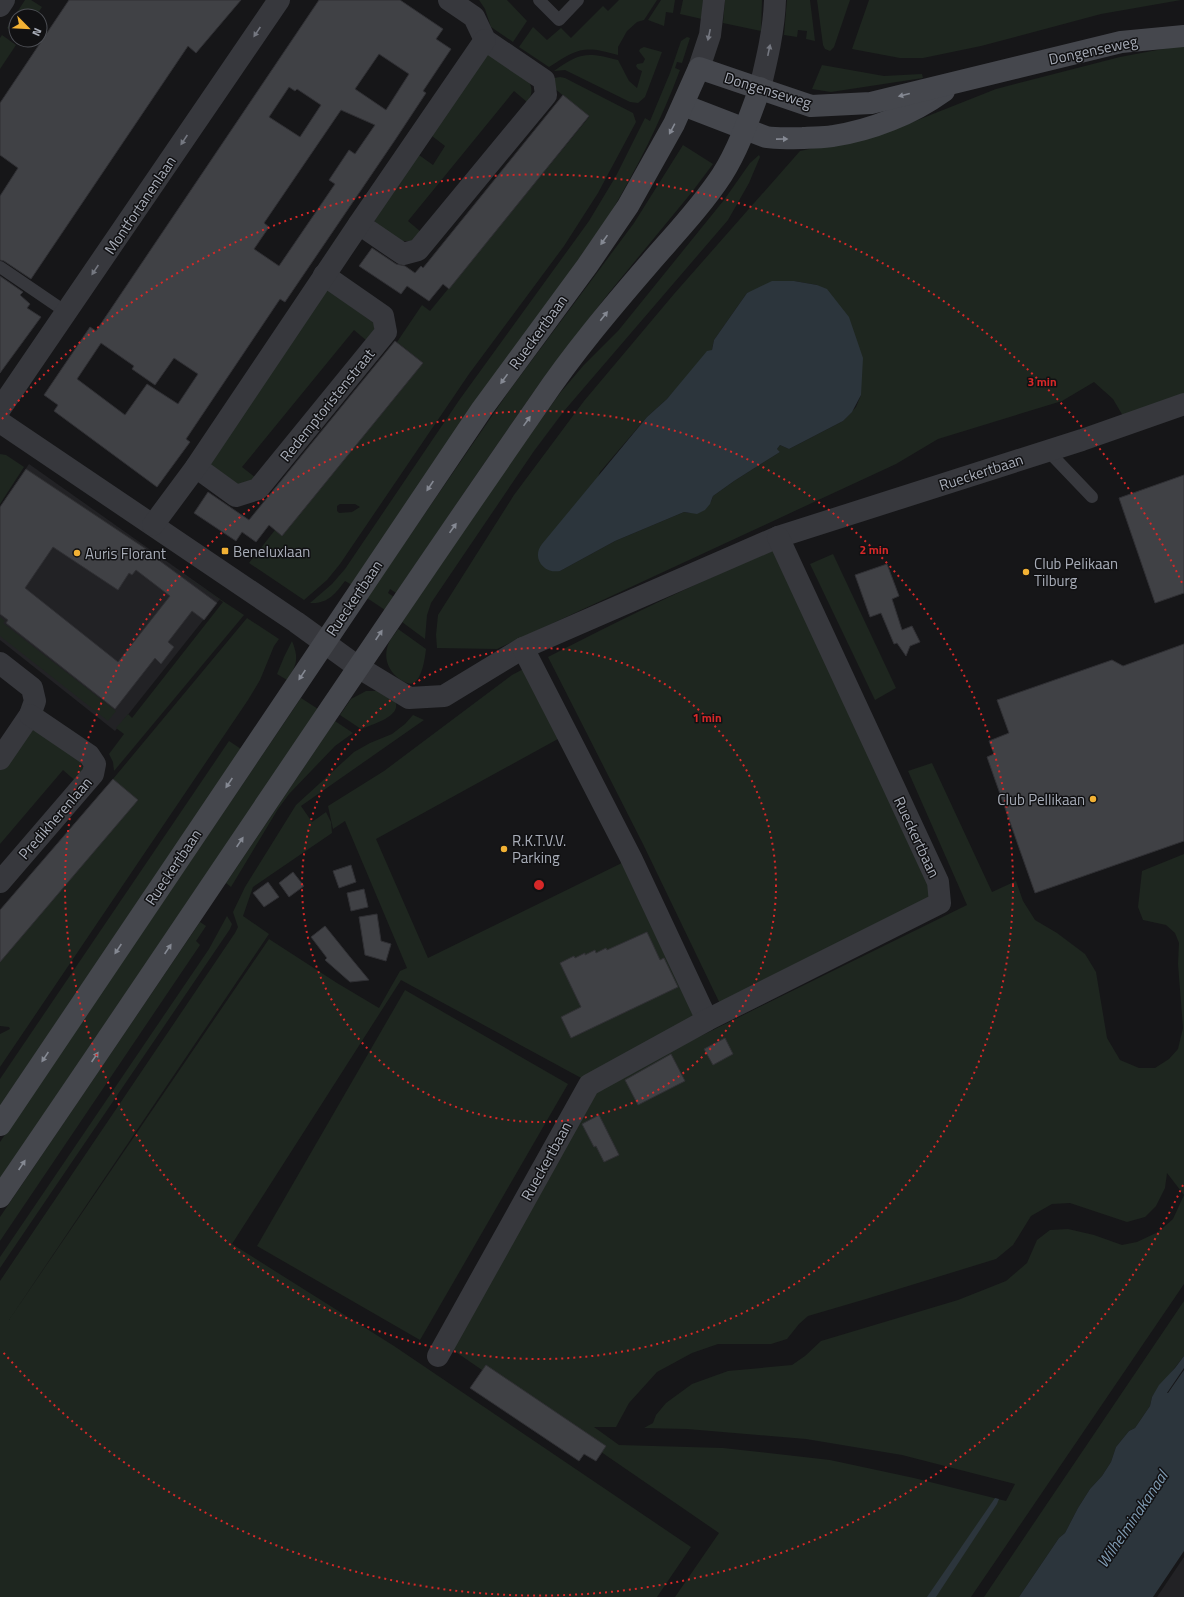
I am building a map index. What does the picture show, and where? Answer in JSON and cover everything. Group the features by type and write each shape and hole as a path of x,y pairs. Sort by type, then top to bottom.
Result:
{"main road":[{"name":"Dongenseweg","path":"699,68 811,106 871,103 1121,42 1184,36"},
{"name":"Rueckertbaan","path":"0,1125 482,409 587,266 628,206 674,124 699,68"},
{"name":"Dongenseweg","path":"683,105 766,137 777,139 833,137 866,129 906,113 928,103 956,82"},
{"path":"0,1197 358,667 552,384 611,308 699,205 721,175 734,153 745,129 760,88"}],"street":[{"path":"0,6 4,0"},
{"name":"Montfortanenlaan","path":"0,409 280,0"},
{"path":"359,224 403,254 418,250 546,95 544,80 485,40 474,17 449,0"},
{"path":"699,68 710,35 714,0"},
{"path":"760,88 770,47 775,0"},
{"path":"153,525 196,467 324,275 485,40"},
{"name":"Redemptoristenstraat","path":"196,467 236,496 258,489 386,332 383,316 324,275"},
{"name":"Rueckertbaan","path":"324,643 358,667 409,698 444,696 523,648 778,536 1048,450 1184,404"},
{"path":"0,422 324,643"},
{"name":"Rueckertbaan","path":"438,1356 588,1085 707,1020 940,903 938,882 778,536"},
{"path":"523,648 631,858 707,1020"},
{"path":"0,663 32,688 35,701 30,715 0,759"},
{"name":"Predikherenlaan","path":"0,882 93,774 95,764 89,756 30,715"}],"lane":[{"path":"539,0 558,20 578,0"},
{"path":"0,267 67,311"},
{"path":"1048,450 1092,496"}],"shaded area":[{"path":"25,0 31,0 42,7 41,8 20,8"},
{"path":"479,0 507,0 527,21 513,42 491,27 485,9"},
{"path":"619,0 657,0 644,20 637,22 627,31 618,47 618,55 597,50 582,50 567,56 549,67 519,47 533,27 547,40 561,28 571,38 603,6 608,11"},
{"path":"661,0 675,0 673,13 666,12 664,26 648,20"},
{"path":"683,0 703,0 702,19 680,14"},
{"path":"725,0 762,0 761,31 723,23"},
{"path":"787,0 810,0 815,41 806,39 807,31 798,30 797,37 784,35"},
{"path":"817,0 850,0 834,47 830,51 825,49 823,45"},
{"path":"869,0 1181,0 1101,14 981,46 923,58 900,58 852,49"},
{"path":"2,35 8,39 8,48 14,48 0,69 0,38"},
{"path":"687,37 690,38 682,63 677,62 675,68 680,70 665,108 639,162 610,214 352,585 345,581 334,594 326,600 322,602 310,603 332,584 345,569 460,399 589,221 616,176 645,118 650,121 670,73 681,41"},
{"path":"1184,45 1184,394 1123,416 1113,399 1094,382 1062,401 938,439 896,464 497,649 437,648 436,635 438,615 514,495 584,401 674,294 800,151 890,131 996,89 1120,57","holes":["794,281 817,285 861,376 861,395 856,407 843,421 789,449 780,445 777,449 780,452 713,496 706,508 693,513 684,512 615,541 560,571 600,472 647,417 667,399 712,350 714,340 747,293"]},
{"path":"644,47 662,52 645,97 638,103 630,102 565,70 554,71 571,60 584,55 607,57 618,60 629,81 637,88 642,71 636,66 637,64 643,63 645,59 639,51"},
{"path":"488,54 529,82 531,90 530,97 527,102 514,91 408,221 421,232 412,241 402,241 375,223 375,214 482,56","holes":["432,136 445,146 433,165 419,155"]},
{"path":"822,65 884,76 922,74 923,78 831,92 812,89"},
{"path":"554,78 565,78 633,113 636,122 598,193 564,246 469,374 340,564 327,580 304,600 249,563 275,530 282,536 423,363 397,342 422,305 430,311 589,117 554,88","holes":["340,504 355,504 360,507 352,512 339,513 337,511 337,506"]},
{"path":"683,145 713,164 692,192 608,294 542,380 396,593 390,589 388,593 394,597 385,610 367,598 509,391 634,223"},
{"path":"759,155 760,157 749,183 728,220 564,411 534,451 431,603 427,615 425,639 402,622 503,473 560,393 583,366 618,331 724,200 750,163"},
{"path":"327,289 374,323 374,330 367,341 354,330 242,467 256,478 240,487 208,463"},
{"path":"0,454 6,455 24,467 0,504"},
{"name":"Auris Florant","path":"29,464 220,599 115,731 0,640 0,507"},
{"path":"787,545 948,896 723,1010 643,844 548,657 666,598"},
{"path":"833,554 896,688 875,700 810,564"},
{"path":"165,563 244,615 114,771 113,762 109,754 124,734 116,728 128,714 132,718 223,602"},
{"path":"0,617 5,621 3,623 116,711 108,721 0,636"},
{"path":"247,618 279,639 274,646 260,680 0,1067 0,1034 10,1029 9,1027 0,1026 0,962 113,779"},
{"path":"398,629 426,649 424,663 419,678 412,684 397,677 388,665 386,655 388,645"},
{"path":"292,641 296,652 296,661 295,666 287,680 277,674"},
{"path":"531,665 567,734 376,839 428,958 632,858 707,1019 583,1079 401,980 232,1244 394,1346 691,1547 657,1597 0,1597 0,1281 235,933 238,927 233,912 245,887 296,805 354,752 370,743 392,734 405,724 413,715 424,720 301,806 312,822 326,812 331,822 332,833 253,887 243,916 269,934 9,1320 269,939 379,1008 400,971 407,968 345,821 333,829 328,806 384,771 512,675"},
{"path":"366,691 377,691 395,701 396,706 394,711 385,719 361,729 340,715 351,699"},
{"path":"301,698 318,709 0,1179 0,1142"},
{"path":"335,721 353,733 335,746 289,794 278,809 231,887 226,883"},
{"path":"30,728 78,758 84,769 78,783 63,770 0,844 0,769"},
{"path":"229,741 241,749 0,1106 0,1079"},
{"path":"932,763 992,892 1016,881 1023,901 1035,920 1057,933 1085,954 1096,972 1107,1038 1120,1060 1139,1068 1155,1068 1169,1059 1178,1049 1183,1028 1178,964 1179,943 1175,933 1166,925 1143,920 1138,907 1142,871 1184,854 1184,1195 1184,1284 971,1597 675,1597 719,1533 450,1348 593,1089 967,905 908,771","holes":["1167,1173 1184,1195 1173,1219 1158,1232 1137,1242 1122,1245 1094,1235 1068,1229 1050,1230 1037,1240 1027,1263 1006,1281 958,1300 821,1341 805,1356 792,1365 728,1371 692,1384 666,1403 656,1415 653,1423 644,1428 687,1429 806,1439 902,1455 1015,1484 1006,1501 914,1478 830,1460 723,1448 619,1445 594,1427 616,1427 629,1403 657,1372 692,1353 718,1344 771,1344 787,1339 799,1324 808,1316 996,1259 1013,1245 1031,1216 1052,1204 1070,1203 1127,1222 1145,1217 1156,1206 1165,1188"]},
{"path":"227,916 232,924 230,929 0,1268 0,1257 209,949"},
{"path":"200,922 206,926 196,941 200,945 0,1241 0,1217"},
{"path":"405,990 568,1084 420,1340 257,1246"},
{"path":"1184,1301 1184,1356 1152,1397 1150,1406 1135,1428 1129,1431 1116,1447 1111,1462 1102,1476 1090,1489 1065,1533 1059,1538 1019,1597 984,1597"},
{"path":"1184,1557 1184,1597 1157,1597"}],"water":[{"path":"772,281 794,281 817,285 827,289 849,317 863,358 861,395 852,412 843,421 789,449 780,445 777,449 780,452 713,496 710,504 705,510 697,514 684,512 615,541 560,571 549,570 544,567 541,564 538,555 542,544 647,417 667,399 707,351 712,350 714,340 747,293"},
{"name":"Wilhelminakanaal","path":"1184,1356 1184,1368 1167,1393 1184,1370 1184,1551 1153,1597 1019,1597 1059,1538 1065,1533 1090,1489 1102,1476 1111,1462 1116,1447 1129,1431 1135,1428 1150,1406 1152,1397 1159,1385"},
{"path":"995,1498 999,1499 997,1504 936,1597 927,1597"}],"building":[{"path":"69,0 241,0 196,53 188,46 31,279 4,261 0,260 0,196 18,168 0,155 0,103 37,48 48,48 48,31"},
{"path":"319,0 400,0 443,29 436,39 451,49 423,91 426,93 285,302 280,299 186,439 190,442 157,487 54,411 58,405 44,395 90,327 96,331","holes":["379,54 409,74 386,110 355,89","289,87 295,91 297,89 321,105 300,137 269,117","341,110 375,125 355,154 349,150 329,180 335,184 279,266 254,249 269,227 264,223","101,343 134,366 132,369 155,385 174,358 198,374 178,404 147,384 125,415 77,379"]},
{"path":"563,95 589,116 449,289 443,284 429,301 407,286 401,294 359,266 372,248 396,264 405,266 415,273 421,266 423,268"},
{"path":"0,276 23,292 20,295 30,304 27,308 41,317 0,373"},
{"path":"395,341 423,363 282,536 269,525 256,542 242,532 236,541 194,513 208,492 249,520"},
{"name":"Auris Florant","path":"26,469 146,549 145,550 217,603 204,620 192,611 168,642 174,647 161,664 155,658 115,709 6,623 8,620 0,614 0,507","holes":["53,547 118,590 129,573 132,575 136,570 170,596 118,662 25,588"]},
{"path":"1184,475 1184,593 1155,603 1119,498"},
{"path":"887,564 899,596 892,599 902,630 912,626 920,642 910,646 906,656 897,643 894,644 881,613 870,617 855,575"},
{"name":"Club Pellikaan","path":"1184,644 1184,841 1035,893 987,757 994,754 989,741 1009,733 997,700 1112,660 1123,666"},
{"path":"113,779 138,800 0,962 0,910"},
{"path":"351,865 356,882 339,888 333,871"},
{"path":"293,872 304,886 289,897 279,883"},
{"path":"268,882 279,897 264,907 253,893"},
{"path":"364,889 368,907 351,911 347,893"},
{"path":"377,914 381,941 391,944 386,961 365,955 359,917"},
{"path":"325,926 369,980 350,982 325,960 327,958 311,937"},
{"path":"647,932 660,960 664,958 678,987 571,1038 561,1017 581,1007 560,963 574,956 575,958 595,950 596,953 606,948 607,950"},
{"path":"725,1038 733,1054 713,1065 704,1049"},
{"path":"671,1054 685,1081 638,1105 625,1080"},
{"path":"599,1115 619,1155 604,1162 582,1124"},
{"path":"486,1365 606,1446 596,1461 584,1454 579,1461 470,1388"}],"place":[{"name":"Beneluxlaan","path":"225,551"},
{"name":"Auris Florant","path":"77,553"},
{"name":"Club Pelikaan Tilburg","path":"1026,572"},
{"name":"Club Pellikaan","path":"1093,799"},
{"name":"R.K.T.V.V. Parking","path":"504,849"}]}
